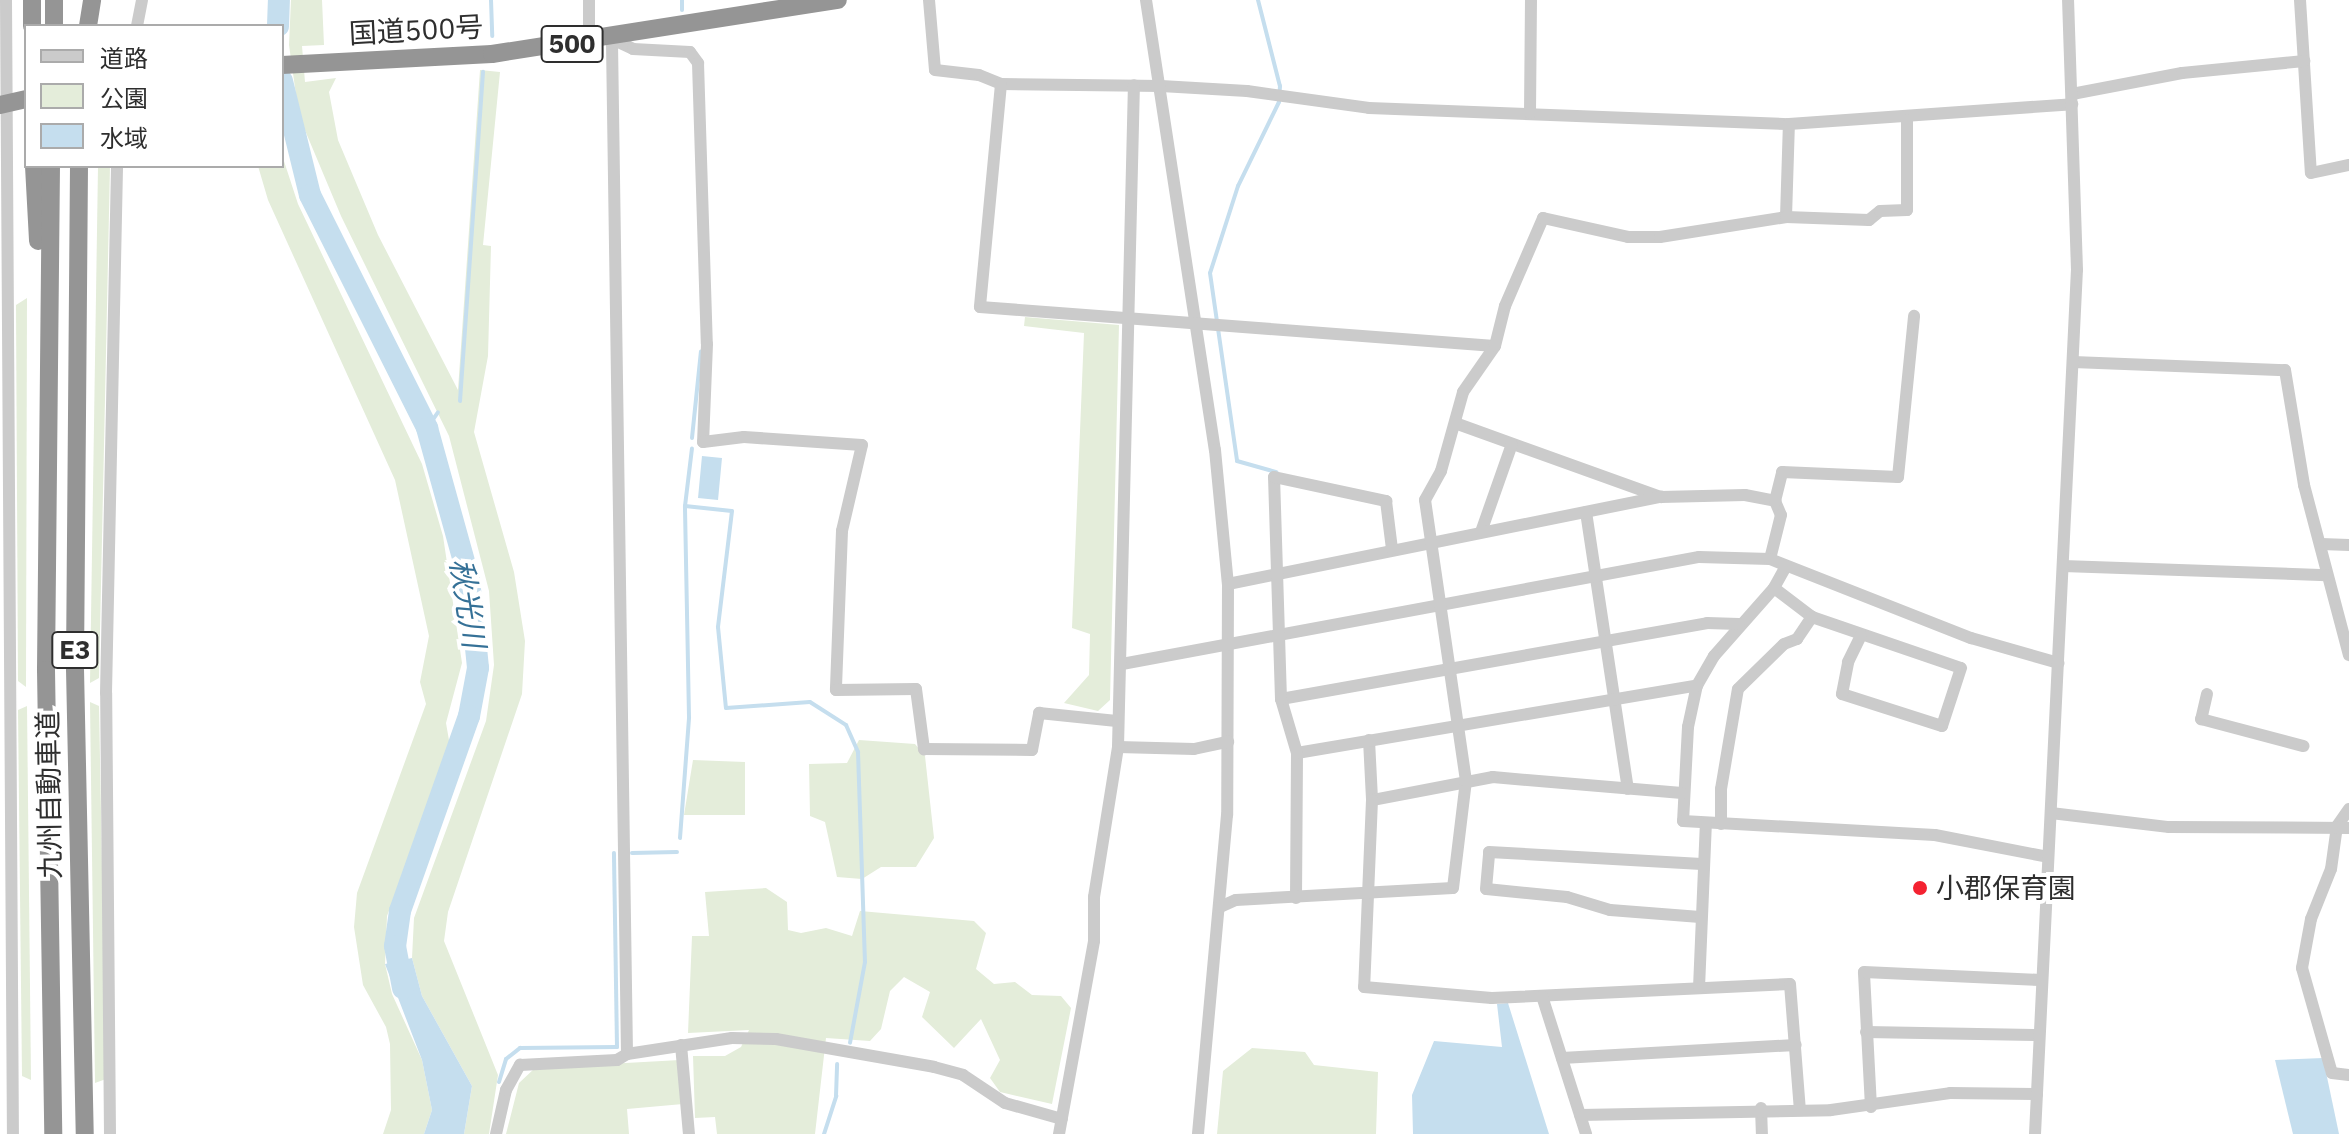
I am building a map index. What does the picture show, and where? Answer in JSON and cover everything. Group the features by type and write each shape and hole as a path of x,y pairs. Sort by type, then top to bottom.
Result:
{"highway":[{"path":"32,0 32,24"},
{"path":"54,0 54,24"},
{"path":"84,0 86,24"},
{"path":"86,24 92,0"},
{"name":"国道500号","path":"284,65 492,54 612,39 838,0"},
{"path":"2,104 24,99"},
{"path":"34,168 46,391"},
{"name":"九州自動車道","path":"51,168 46,391 53,1134"},
{"name":"九州自動車道","path":"79,168 75,669 85,1134"}],"street":[{"path":"6,0 2,104 4,501 13,1134"},
{"path":"137,24 142,0"},
{"path":"589,0 589,42"},
{"path":"929,0 935,70 979,75 1001,84 1161,86 1369,108 1789,124 1907,120 2072,99 2182,73 2304,61"},
{"path":"1146,0 1197,323 1228,584 1228,742 1220,907 1198,1134"},
{"path":"1530,113 1531,0"},
{"path":"2035,1134 2077,270 2068,0"},
{"path":"2300,0 2311,173 2349,165"},
{"path":"627,1054 612,39 633,49 690,52 698,63 707,344 703,442 744,437 862,445 841,544 836,690 916,689 924,749 1032,750 1039,713 1117,721"},
{"path":"1001,84 980,307 1495,346"},
{"path":"1059,1134 1094,941 1094,897 1118,747 1132,319 1134,85"},
{"path":"1220,907 1236,900 1453,888 1466,781 1425,500 1455,423 1463,392 1495,346 1505,306 1543,218 1628,237 1786,217 1869,220 1880,211 1907,210 1907,120"},
{"path":"1786,217 1789,124"},
{"path":"110,1134 106,614 117,168"},
{"path":"1770,559 1781,515 1775,501 1782,472 1898,477 1914,316"},
{"path":"2073,362 2285,370 2304,485 2349,655"},
{"path":"1455,423 1661,497"},
{"path":"1481,532 1512,444"},
{"path":"1296,898 1297,753 1281,699 1276,634 1274,477 1386,501 1392,549"},
{"path":"1228,584 1275,571 1661,497 1745,495 1775,501"},
{"path":"1586,512 1628,789"},
{"path":"2321,544 2349,545"},
{"path":"1122,664 1699,557 1770,559 1785,568 1808,573 1971,638 2058,663"},
{"path":"2063,566 2327,575"},
{"path":"1785,568 1774,588 1739,624 1697,685 1682,793 1683,821 1935,835 2048,857"},
{"path":"1774,588 1812,617 1961,668 1942,726 1842,694 1848,662 1861,635"},
{"path":"1721,824 1721,789 1738,689 1784,644 1797,639 1812,617"},
{"path":"1281,699 1707,623 1739,624"},
{"path":"1297,753 1613,696 1697,685"},
{"path":"2207,694 2201,719 2303,746"},
{"path":"1369,740 1372,800 1364,987 1492,998 1792,985 1800,1110"},
{"path":"1118,747 1194,749 1228,742"},
{"path":"1372,800 1493,777 1682,793"},
{"path":"2349,809 2331,869 2311,919 2302,968 2332,1073 2349,1075"},
{"path":"2051,813 2169,827 2343,827"},
{"path":"1699,988 1706,824"},
{"path":"1700,917 1610,910 1567,897 1486,889 1489,852 1702,864"},
{"path":"1871,1107 1864,972 2041,980"},
{"path":"1542,996 1586,1134"},
{"path":"1866,1032 2039,1035"},
{"path":"496,1134 506,1090 520,1065 617,1060 627,1054 719,1038 776,1039 934,1067 963,1075 1005,1103 1062,1119"},
{"path":"681,1045 689,1134"},
{"path":"1562,1058 1796,1045"},
{"path":"1580,1115 1871,1107 1950,1093 2037,1094"},
{"path":"1761,1108 1762,1134"}],"green space":[{"path":"291,0 322,0 324,45 302,46 305,82 336,78 329,92 338,140 378,235 458,390 480,70 500,72 483,245 491,246 488,356 474,432 514,572 525,641 522,694 448,912 444,941 498,1075 489,1134 464,1134 472,1086 422,996 412,958 414,918 486,721 494,665 489,591 449,436 341,216 299,116 289,45"},
{"path":"284,161 298,204 422,464 443,536 462,663 446,723 450,746 387,916 385,964 392,994 422,1060 432,1110 424,1134 383,1134 391,1110 390,1044 386,1027 363,985 354,927 357,893 426,704 420,682 429,636 395,480 268,200 259,168 284,168"},
{"path":"98,168 110,168 99,678 90,683"},
{"path":"27,298 26,687 18,681 16,305"},
{"path":"1025,317 1119,325 1110,700 1098,711 1064,703 1089,675 1090,634 1072,628 1084,333 1024,326"},
{"path":"90,702 99,706 106,1079 95,1083"},
{"path":"27,706 31,1080 22,1076 18,710"},
{"path":"859,740 915,744 925,756 934,838 916,867 881,867 862,879 837,877 825,822 810,816 809,764 847,763"},
{"path":"693,760 745,762 745,815 684,815"},
{"path":"766,888 787,902 788,930 801,933 826,928 852,936 860,911 974,921 986,933 976,969 994,984 1015,982 1032,995 1061,996 1071,1008 1052,1104 1000,1092 990,1078 1000,1060 981,1019 954,1048 922,1017 930,992 904,977 890,991 881,1029 870,1041 826,1038 815,1134 717,1134 715,1117 695,1118 693,1056 725,1056 741,1047 749,1030 688,1033 692,936 709,936 705,892"},
{"path":"1252,1048 1305,1052 1314,1065 1378,1072 1376,1134 1217,1134 1223,1071"},
{"path":"680,1060 683,1104 627,1109 629,1134 506,1134 519,1083 535,1068"}],"water":[{"path":"702,456 722,458 718,500 698,498"},
{"path":"412,958 422,996 472,1086 464,1134 424,1134 432,1110 422,1060 385,964"},
{"path":"1508,1003 1549,1134 1413,1134 1412,1095 1434,1041 1502,1047 1497,1004"},
{"path":"2323,1058 2339,1134 2293,1134 2275,1060"}],"waterway":[{"name":"秋光川","path":"278,24 279,0"},
{"path":"491,0 492,36"},
{"path":"682,0 682,10"},
{"path":"1258,0 1280,86 1279,102 1238,186 1210,273 1237,461 1276,472"},
{"path":"460,401 483,72"},
{"name":"秋光川","path":"284,89 310,195 427,428 469,579 478,668 469,716 400,911 395,946 403,988"},
{"path":"692,438 701,351"},
{"path":"427,428 438,412"},
{"path":"680,838 689,717 685,506 692,448"},
{"path":"685,506 732,511 718,627 726,708 810,702 846,725 858,752 865,962 850,1043"},
{"path":"632,853 677,852"},
{"path":"499,1082 506,1059 520,1048 617,1047 614,853"},
{"path":"824,1134 836,1096 837,1064"}],"place":[{"name":"小郡保育園","path":"1920,888"}]}
